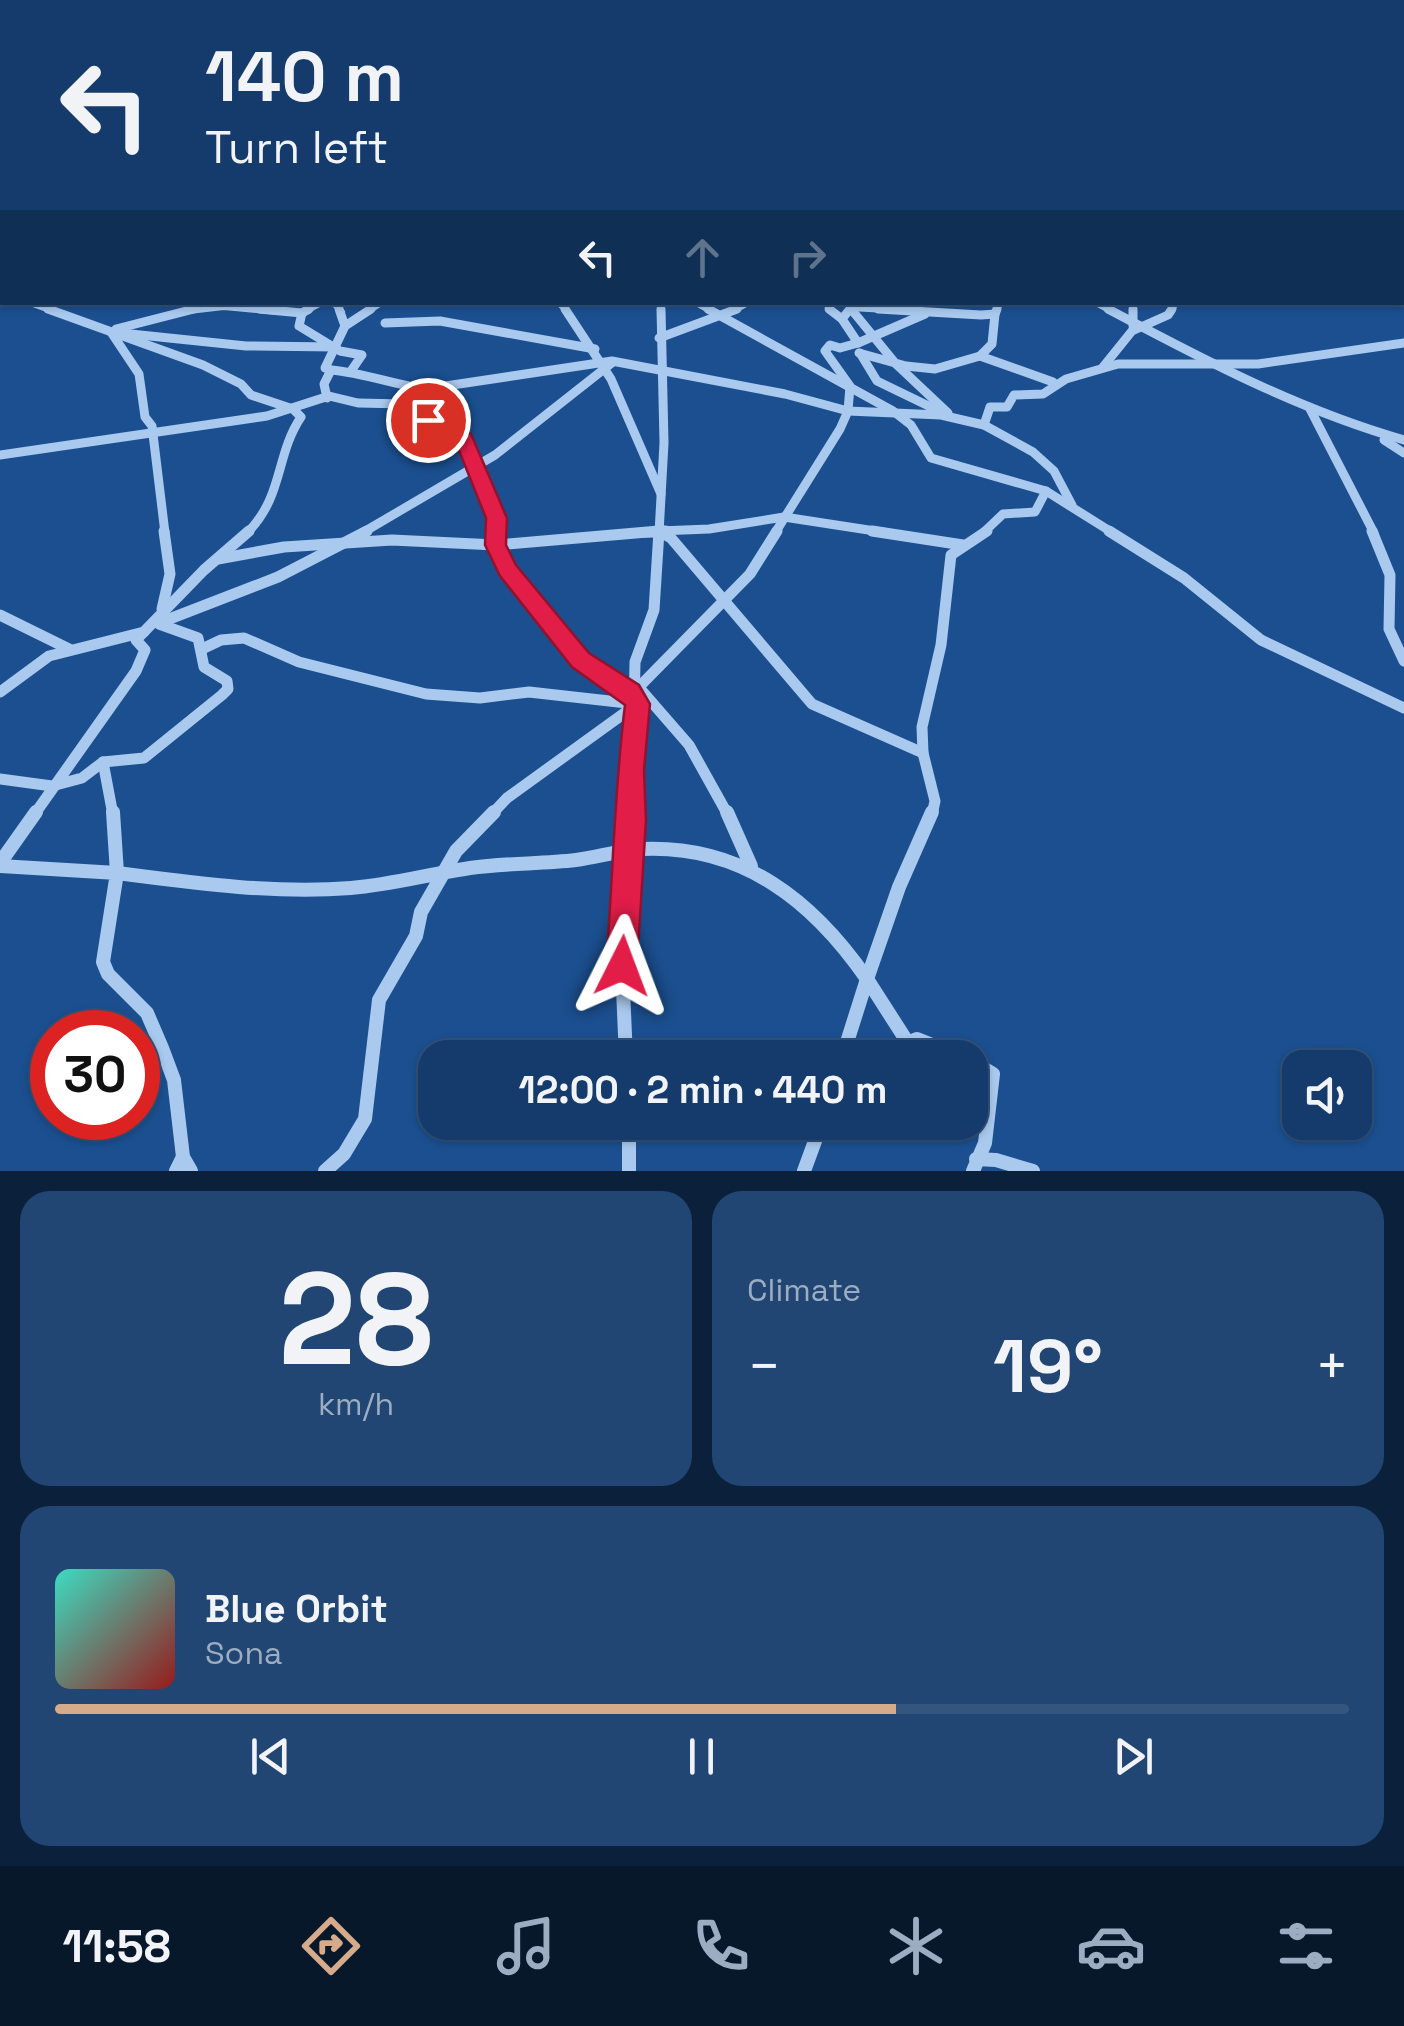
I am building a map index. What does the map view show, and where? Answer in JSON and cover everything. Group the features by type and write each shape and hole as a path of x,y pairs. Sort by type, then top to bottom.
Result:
{"street":[{"path":"35,305 203,365 264,401 297,413"},
{"path":"110,331 186,310 250,305 281,315 302,313 317,305"},
{"path":"335,305 342,312 345,326"},
{"path":"377,305 345,326 325,368 431,389 615,362 785,394 848,411 954,418 984,425 1033,452 1054,471 1072,506"},
{"path":"561,305 588,335 637,434 645,472 661,494"},
{"path":"625,1040 622,966 630,851 630,770 636,662 654,610 661,494 662,305"},
{"path":"700,305 817,373 850,386 893,411 911,425 931,458 1046,492 1184,578 1261,640 1404,708"},
{"path":"660,338 722,317 744,305"},
{"path":"832,305 829,310 842,318 878,380 954,418"},
{"path":"842,318 854,305"},
{"path":"854,305 926,314 995,314"},
{"path":"854,305 896,364 954,418"},
{"path":"325,1171 344,1154 365,1119 379,1000 416,936 421,912 456,851 507,798 637,691 750,574 848,411 850,386 825,351 830,345 859,348 896,364 934,371 980,356 992,344 1000,305"},
{"path":"1099,305 1136,327 1309,407 1371,432 1404,440"},
{"path":"1132,305 1136,327"},
{"path":"1102,367 1136,327 1170,313 1175,305"},
{"path":"302,313 299,326 334,347"},
{"path":"859,348 874,336 926,314"},
{"path":"385,322 440,321 595,349"},
{"path":"110,331 224,345 334,347 362,355 351,371"},
{"path":"110,331 128,352 139,374 172,557 169,595 155,624"},
{"path":"984,425 990,408 1008,407 1020,393 1042,394 1053,382 1102,367 1143,361 1189,366 1210,362 1252,365 1404,342"},
{"path":"980,356 1053,382"},
{"path":"0,692 49,656 155,624 278,577 395,516 476,467 602,366"},
{"path":"329,396 324,384 330,370"},
{"path":"431,389 394,410 459,434 496,518 496,545 508,570 580,660 630,692 637,691"},
{"path":"0,455 297,413 329,396 346,402 398,405"},
{"path":"1309,407 1386,558 1392,579 1386,616 1404,661"},
{"path":"297,413 270,505 252,528 136,640 146,650 136,671 96,722 83,750 52,786 0,864 117,872 243,890 350,888 412,882 469,868 589,859 630,851 678,851 751,866 811,908 842,940 906,1040"},
{"path":"1371,432 1404,454"},
{"path":"848,1040 899,886 930,821 934,801 923,753 922,727 941,645 949,562 962,546 989,529 1002,514 1035,512 1046,492"},
{"path":"217,559 284,547 419,538 496,545 659,530 709,530 784,518 857,530 869,528 962,546"},
{"path":"659,530 672,538 812,704 923,753"},
{"path":"0,615 69,649"},
{"path":"0,779 52,786 82,778 103,762 144,758 228,689 227,681 204,666 198,638 155,624"},
{"path":"202,649 221,640 244,638 299,662 426,694 480,698 529,692 637,691 703,768 727,808 751,866"},
{"path":"103,762 111,791 117,872 103,962 108,974 147,1014 162,1048 174,1080 183,1166"},
{"path":"988,1071 994,1074 988,1120"},
{"path":"628,1140 629,1171"},
{"path":"804,1171 815,1140"},
{"path":"974,1165 985,1140"},
{"path":"974,1165 996,1160 1033,1171"}],"route":[{"path":"428,420 464,439 496,518 496,545 508,570 580,660 630,692 638,704 630,770 632,820 622,966"}]}
